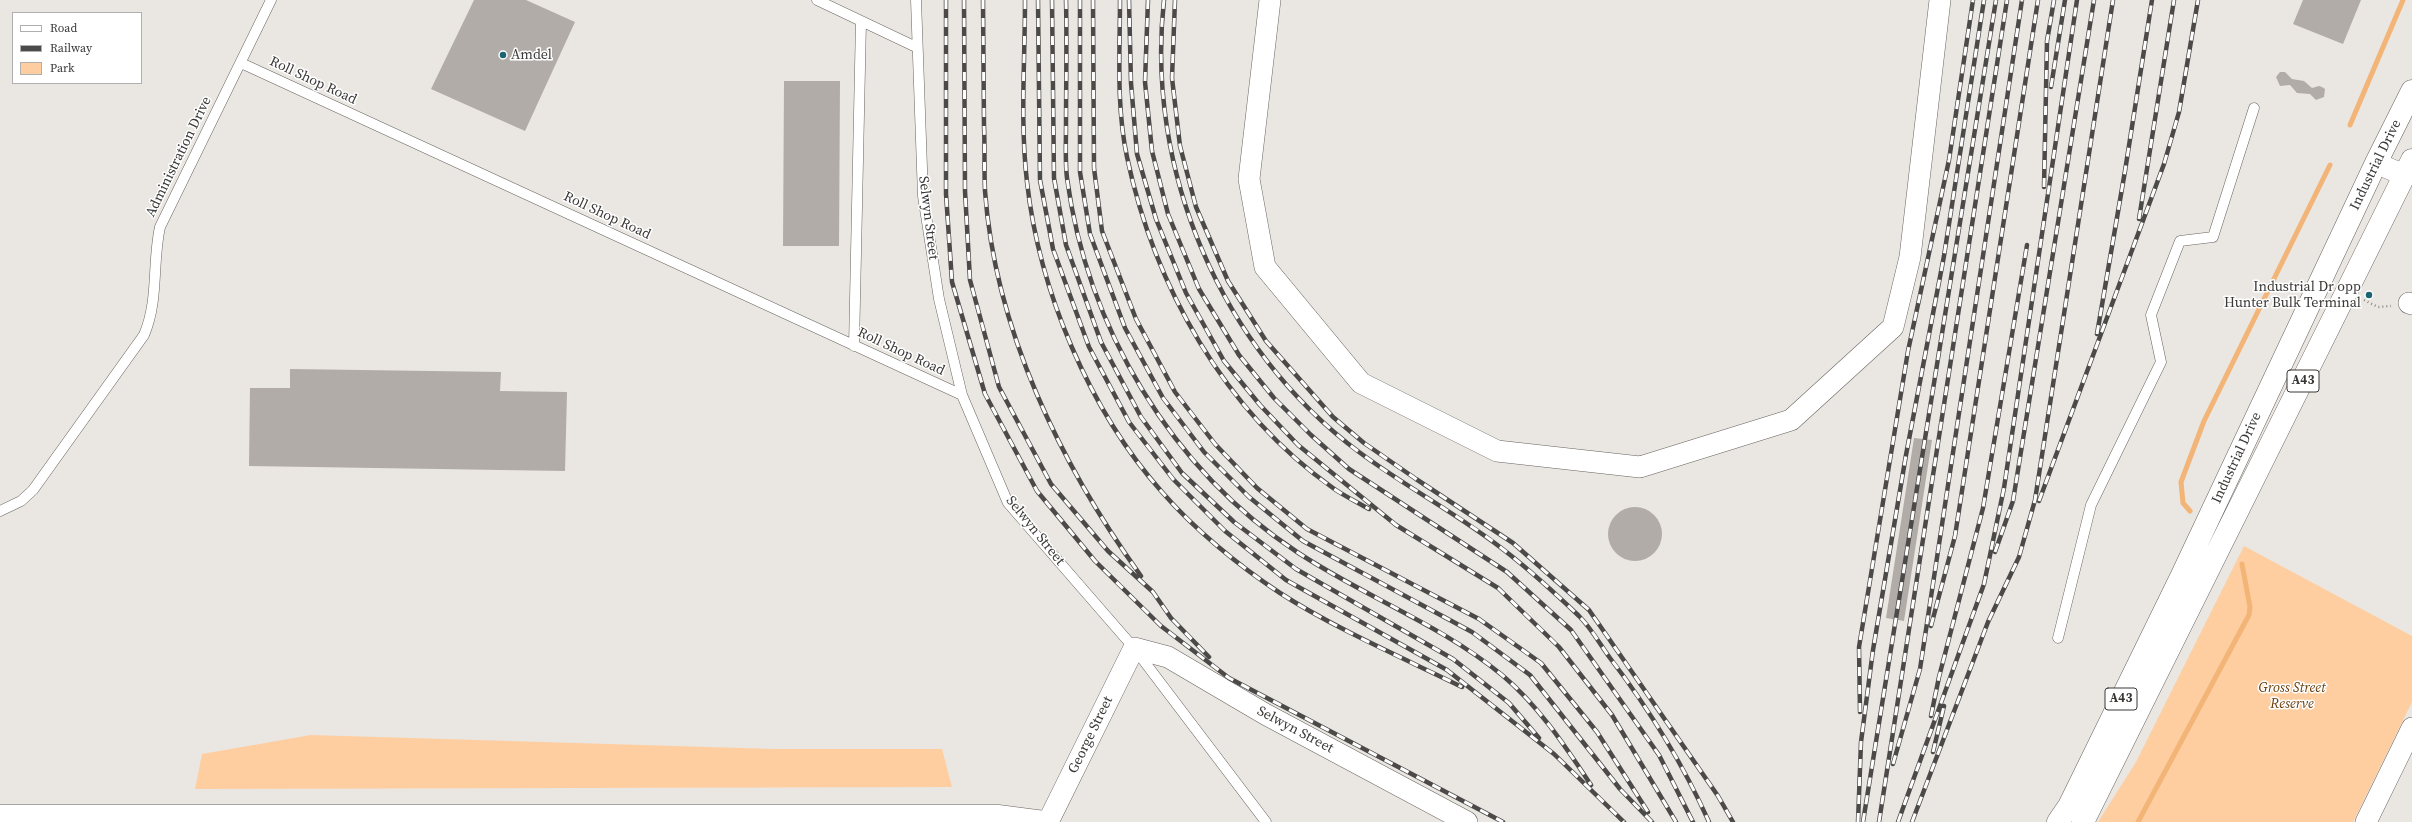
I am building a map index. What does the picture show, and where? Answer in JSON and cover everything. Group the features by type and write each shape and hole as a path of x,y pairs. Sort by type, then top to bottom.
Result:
{"highway":[{"name":"Industrial Drive","path":"2058,822 2072,799 2182,575 2376,163 2412,91"},
{"name":"Industrial Drive","path":"2083,822 2408,168"},
{"path":"0,816 998,816 1044,822"}],"street":[{"path":"1270,0 1249,179 1265,267 1361,383 1497,451 1640,467 1791,420 1893,327 1910,257 1940,0"},
{"path":"2376,163 2408,168"},
{"name":"George Street","path":"1048,822 1134,648"},
{"name":"Selwyn Street","path":"1134,648 1168,657 1265,714 1467,822"},
{"path":"2366,822 2412,728"}],"lane":[{"name":"Administration Drive","path":"0,511 21,502 33,490 73,431 144,334 151,320 154,302 155,248 160,227 271,0"},
{"path":"817,0 916,47"},
{"name":"Selwyn Street","path":"916,0 916,47 923,196 939,299 962,395 1008,503 1134,648"},
{"path":"854,346 861,21"},
{"name":"Roll Shop Road","path":"241,63 962,395"},
{"path":"2058,638 2092,505 2161,362 2151,315 2180,241 2213,237 2254,108"},
{"path":"1134,648 1266,822"}],"green space":[{"name":"Gross Street Reserve","path":"2244,546 2412,636 2412,702 2353,822 2098,822 2136,762"},
{"path":"311,735 774,749 942,749 952,787 195,789 202,754"}],"building":[{"name":"Amdel","path":"474,0 526,0 575,22 525,131 431,89"},
{"path":"2303,0 2361,0 2343,44 2293,24"},
{"path":"2280,72 2285,72 2292,79 2304,81 2312,88 2319,86 2322,87 2325,89 2324,97 2316,100 2310,94 2297,93 2290,85 2280,86 2276,77"},
{"path":"784,81 840,81 839,246 783,246"},
{"path":"290,369 501,372 500,391 567,392 565,471 249,466 250,388 290,388"},
{"path":"1914,438 1932,440 1904,621 1886,618"},
{"path":"1635,507 1645,509 1654,515 1660,524 1662,534 1660,544 1654,553 1645,559 1635,561 1625,559 1616,553 1610,544 1608,534 1610,524 1616,515 1625,509"}],"waterway":[{"path":"2350,125 2403,0"},
{"path":"2190,511 2183,503 2181,482 2204,421 2330,165"},
{"path":"2138,822 2249,615 2250,607 2242,564"}],"railway":[{"path":"946,0 946,194 952,282 985,394 1037,491 1095,561 1161,626 1229,678 1503,822"},
{"path":"964,0 965,191 970,280 999,387 1051,484 1108,551 1153,592 1171,618 1209,657"},
{"path":"983,0 985,191 991,243 1002,294 1018,345 1037,394 1059,442 1084,489 1141,576"},
{"path":"1025,0 1023,91 1024,137 1027,182 1033,223 1043,264 1056,306 1072,347 1090,386 1112,424 1136,460 1162,492 1188,520 1249,571 1280,593 1323,618 1462,687"},
{"path":"1038,0 1040,180 1053,249 1089,347 1129,422 1173,479 1225,531 1286,580 1447,670 1554,754 1624,822"},
{"path":"1052,0 1054,178 1066,245 1101,342 1141,417 1182,473 1234,522 1296,569 1453,659 1509,703 1539,738"},
{"path":"1066,0 1066,165 1077,233 1094,288 1115,340 1142,390 1174,436 1211,480 1252,518 1297,552 1322,568 1453,640 1502,675 1539,713 1561,741 1591,785"},
{"path":"1080,0 1080,172 1090,234 1125,328 1163,398 1204,452 1249,497 1303,541 1472,632 1530,675 1620,789 1652,822"},
{"path":"1093,0 1094,168 1102,231 1136,319 1175,392 1215,444 1257,488 1307,529 1479,619 1541,663 1597,732 1648,812"},
{"path":"1120,0 1120,98 1121,118 1127,157 1139,205 1155,252 1175,298 1199,342 1227,383 1259,422 1294,457 1333,488 1369,509"},
{"path":"1129,0 1131,83 1137,154 1156,219 1186,293 1224,361 1260,405 1298,445 1396,525 1498,588 1559,647 1612,715 1676,822"},
{"path":"1148,0 1145,82 1152,151 1168,214 1199,289 1239,355 1274,398 1311,435 1349,469 1507,572 1571,630 1659,755 1693,822"},
{"path":"1164,0 1161,64 1167,128 1181,191 1203,251 1232,309 1268,362 1310,410 1359,452 1377,465 1491,540 1545,584 1571,608 1591,631 1652,717 1677,758 1709,822"},
{"path":"1175,0 1172,78 1180,146 1196,207 1228,281 1266,341 1333,417 1364,443 1513,543 1589,610 1718,796 1733,822"},
{"path":"1860,712 1859,647 1908,351 1949,160 1973,0"},
{"path":"1858,822 1861,742 1873,650 1906,455 1944,256 1984,0"},
{"path":"1863,822 1996,0"},
{"path":"1879,822 2007,0"},
{"path":"1893,764 1920,669 2022,0"},
{"path":"1931,626 1955,536 2038,0"},
{"path":"2044,187 2047,41 2054,0"},
{"path":"2051,87 2065,0"},
{"path":"1898,822 1984,584 2004,488 2077,0"},
{"path":"1995,552 2013,501 2094,0"},
{"path":"1912,822 1988,622 2019,557 2035,500 2113,0"},
{"path":"2097,334 2152,0"},
{"path":"2139,219 2174,0"},
{"path":"2039,501 2164,164 2179,112 2198,0"},
{"path":"1931,716 1939,677 1983,508 2027,245"},
{"path":"1933,752 1944,706"}],"place":[{"name":"Amdel","path":"503,55"},
{"name":"Industrial Dr opp Hunter Bulk Terminal","path":"2369,295"}]}
